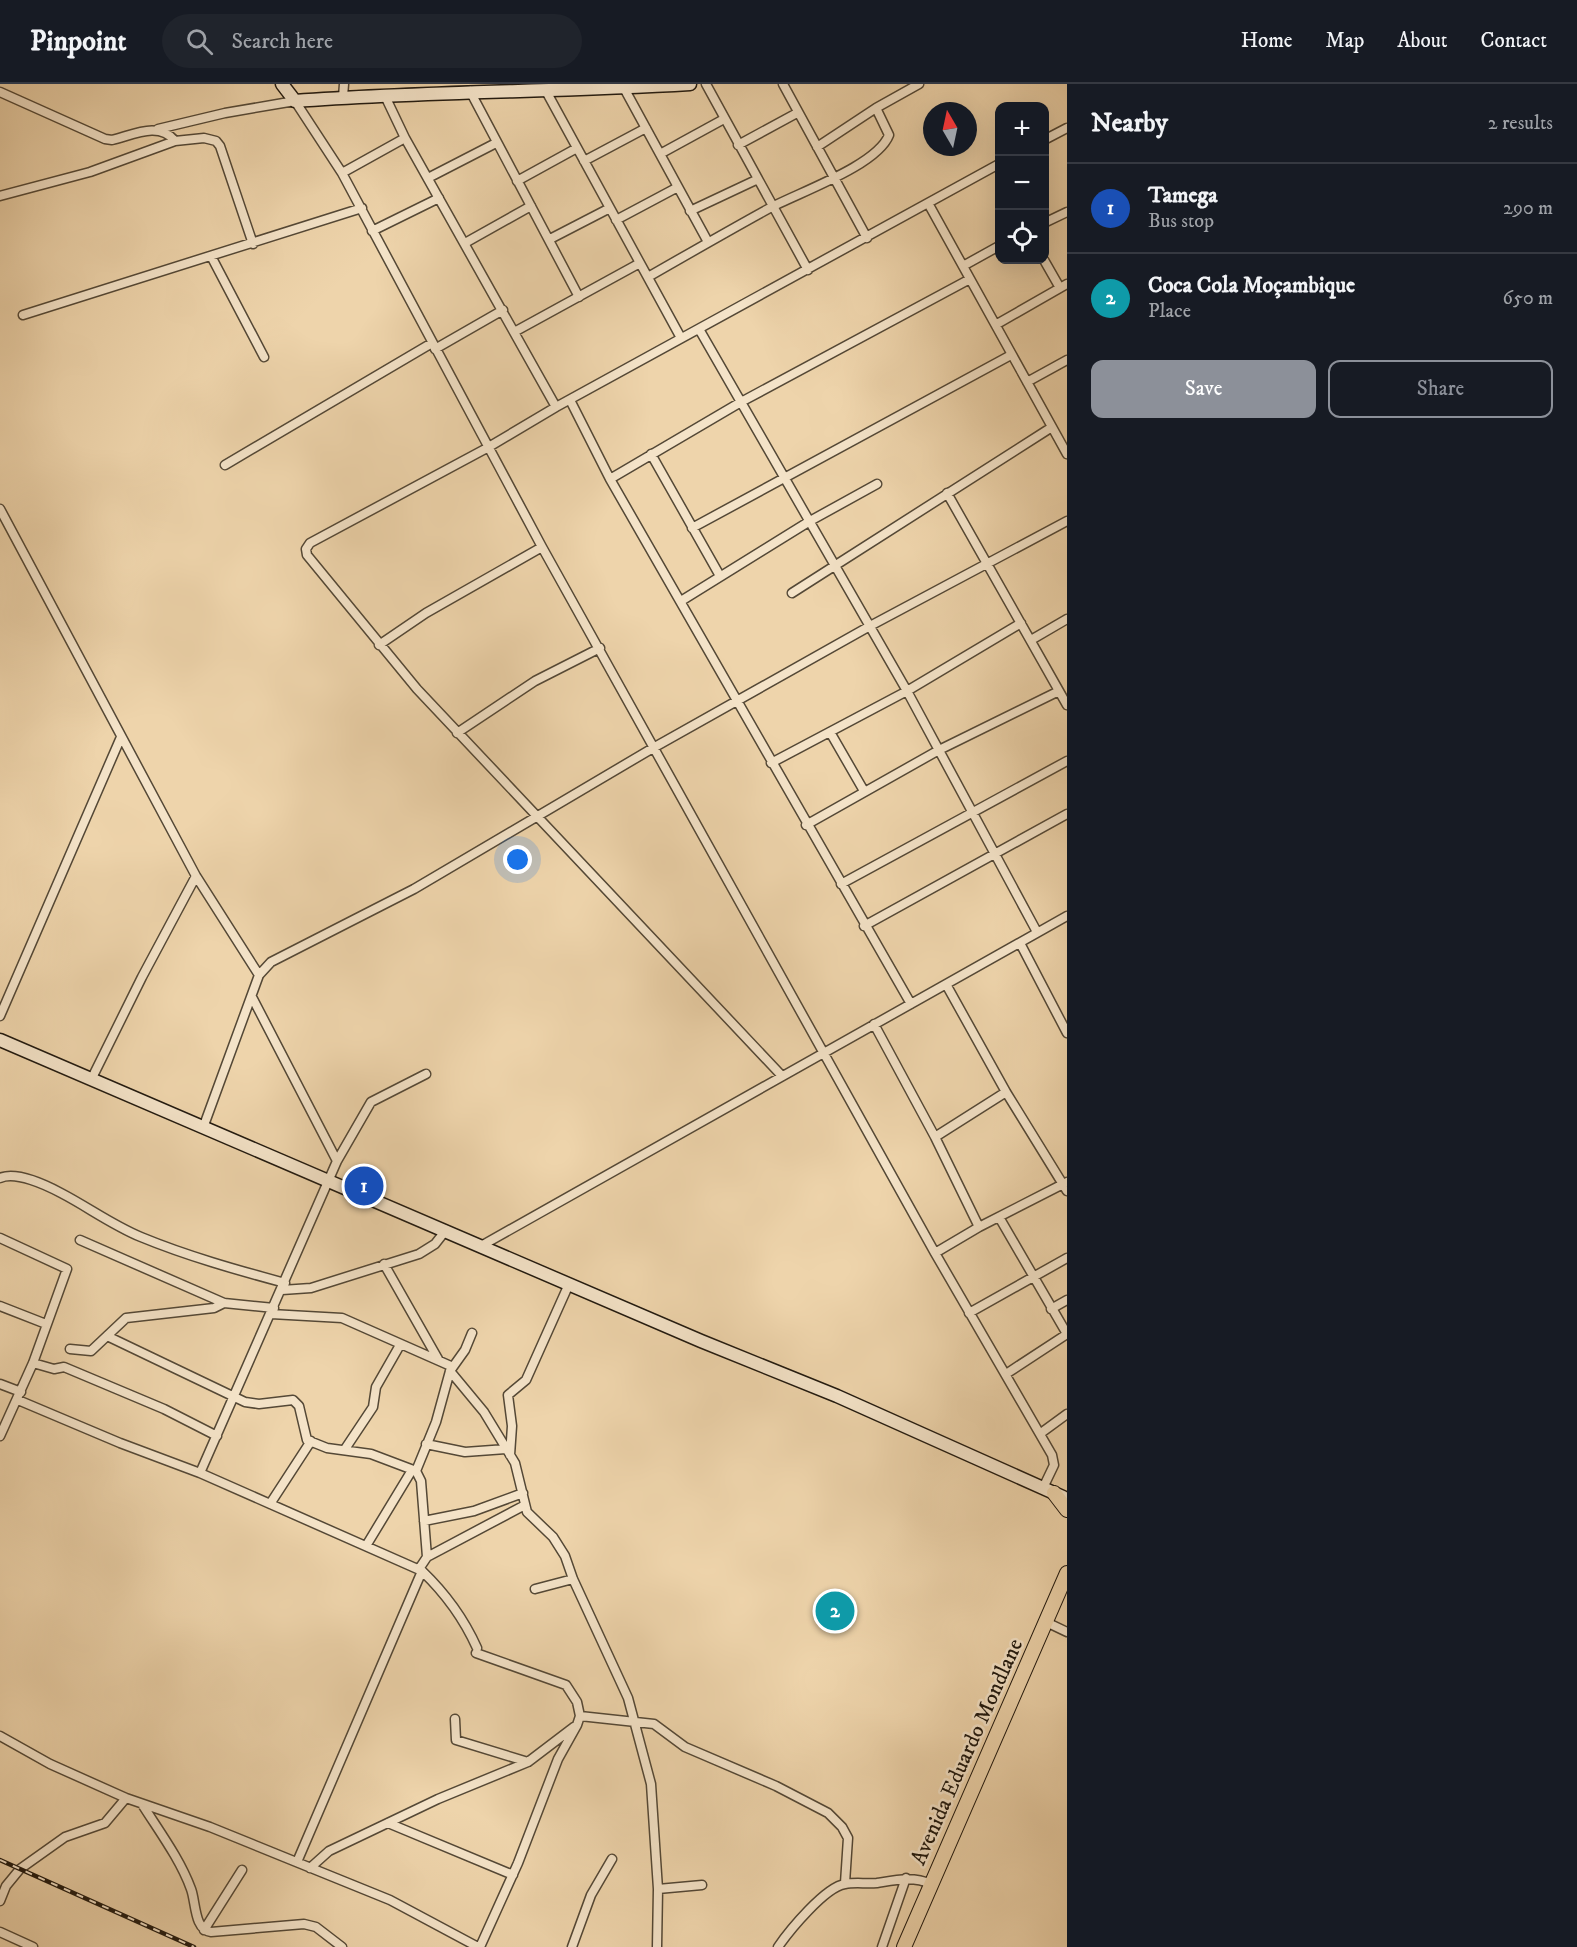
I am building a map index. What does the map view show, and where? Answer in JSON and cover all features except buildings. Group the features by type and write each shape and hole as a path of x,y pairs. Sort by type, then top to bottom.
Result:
{"main road":[{"path":"282,84 295,101 386,96 445,88 470,91 513,88 546,91 584,87 624,88 690,84"},
{"path":"1,1044 837,1396 1058,1493 1067,1510"},
{"name":"Avenida Eduardo Mondlane","path":"904,1947 1067,1573"}],"street":[{"path":"343,97 344,84"},
{"path":"706,84 756,180 808,270"},
{"path":"783,84 867,238"},
{"path":"817,147 876,108 919,84"},
{"path":"624,88 708,242"},
{"path":"470,91 579,297"},
{"path":"546,91 681,338"},
{"path":"0,92 105,139 112,140 225,113 295,101 362,208 487,448 600,648 653,748 825,1052 935,1253 1041,1433 1052,1455 1058,1493"},
{"path":"386,96 405,138 516,331 556,407"},
{"path":"648,277 772,207 835,178 886,142 889,135 876,108"},
{"path":"738,145 797,112"},
{"path":"660,154 724,119"},
{"path":"584,161 646,128"},
{"path":"1049,137 1067,128"},
{"path":"158,129 168,132 175,141"},
{"path":"0,196 90,172 175,141 204,138 216,141 220,146 253,244"},
{"path":"342,173 405,138"},
{"path":"428,178 496,143"},
{"path":"517,181 578,148"},
{"path":"782,1076 457,733 379,645 307,555 306,549 310,543 487,448 556,407 995,166"},
{"path":"690,211 756,180"},
{"path":"616,220 678,187"},
{"path":"372,231 439,198"},
{"path":"928,203 1067,454"},
{"path":"465,243 531,206"},
{"path":"23,315 362,208"},
{"path":"550,239 610,208"},
{"path":"1049,221 1067,212"},
{"path":"963,266 995,248"},
{"path":"211,256 264,357"},
{"path":"516,331 640,262"},
{"path":"997,324 1064,286 1047,264"},
{"path":"610,479 741,402 970,279"},
{"path":"225,465 434,346 503,310"},
{"path":"699,328 907,691 1037,932"},
{"path":"692,528 1011,354"},
{"path":"1027,382 1067,360"},
{"path":"570,400 610,479 806,825 911,1004"},
{"path":"792,593 1052,427"},
{"path":"651,454 720,576"},
{"path":"681,601 810,521 877,484"},
{"path":"947,493 1067,705"},
{"path":"0,509 196,876 260,975"},
{"path":"203,1128 260,975 271,962 414,889 653,748 738,703 870,626 1067,521"},
{"path":"379,645 426,613 542,547"},
{"path":"1031,640 1067,620"},
{"path":"771,763 907,691 1021,623"},
{"path":"457,733 535,681 600,648"},
{"path":"806,825 939,750 1059,691"},
{"path":"830,732 864,791"},
{"path":"0,1016 121,737"},
{"path":"841,884 972,810 1067,761"},
{"path":"864,926 1067,814"},
{"path":"91,1080 196,876"},
{"path":"481,1246 874,1024 947,986 1067,916"},
{"path":"1020,943 1067,1033"},
{"path":"935,1253 979,1227 1066,1186 1006,1092 947,986"},
{"path":"252,997 337,1161"},
{"path":"1057,1014 1067,1008"},
{"path":"874,1024 935,1137 979,1227"},
{"path":"200,1473 337,1161 371,1102 426,1074"},
{"path":"935,1137 1006,1092"},
{"path":"0,1178 9,1176 46,1186 142,1238 283,1287 311,1288 428,1250 446,1230"},
{"path":"999,1217 1067,1334 1006,1374"},
{"path":"0,1238 67,1269 33,1363 0,1436"},
{"path":"80,1240 224,1303 342,1318 400,1345 438,1359 451,1369 484,1412 508,1452 520,1477 525,1505 534,1520 559,1545 573,1580 610,1654 636,1724 651,1784 658,1889 657,1947"},
{"path":"969,1313 1067,1258"},
{"path":"384,1264 438,1359"},
{"path":"508,1452 512,1426 508,1395 526,1380 569,1284"},
{"path":"1051,1309 1067,1300"},
{"path":"70,1350 91,1351 126,1318 214,1308 224,1303"},
{"path":"0,1306 46,1324"},
{"path":"366,1546 414,1470 439,1415 451,1369 465,1350 472,1333"},
{"path":"107,1336 234,1398 259,1404 286,1400 297,1402 304,1436 311,1441 327,1448 370,1454 414,1470 421,1481 427,1557 297,1862"},
{"path":"345,1449 373,1407 376,1387 400,1345"},
{"path":"33,1363 54,1369 64,1366 164,1409 217,1436"},
{"path":"0,1384 19,1396 120,1443 200,1473 420,1570 438,1586 455,1610 477,1650 566,1685 574,1694 578,1721 550,1777 513,1875 479,1947 390,1900 297,1862 126,1798 50,1764 0,1736"},
{"path":"1041,1433 1067,1414"},
{"path":"270,1504 311,1441"},
{"path":"426,1444 465,1452 508,1452"},
{"path":"424,1521 474,1511 523,1493"},
{"path":"427,1557 525,1505"},
{"path":"535,1588 573,1580"},
{"path":"1046,1622 1067,1632"},
{"path":"455,1719 456,1740 528,1762"},
{"path":"310,1868 329,1851 438,1799 528,1762 578,1721 654,1724 685,1747 776,1786 828,1813 842,1827 848,1838 845,1884"},
{"path":"0,1901 6,1886 20,1869 65,1837 105,1823 126,1798"},
{"path":"142,1803 191,1887 200,1924 204,1930 211,1932 304,1924 316,1927 342,1947"},
{"path":"388,1823 513,1875"},
{"path":"572,1947 591,1895 612,1859"},
{"path":"204,1930 242,1870"},
{"path":"882,1947 906,1878"},
{"path":"778,1947 792,1926 814,1905 845,1884 866,1884 906,1878 931,1884"},
{"path":"658,1889 702,1885"},
{"path":"0,1932 33,1947"}],"railway":[{"path":"0,1860 194,1947"}],"place":[{"name":"Tamega","path":"364,1186"},
{"name":"Coca Cola Moçambique","path":"835,1611"}]}
